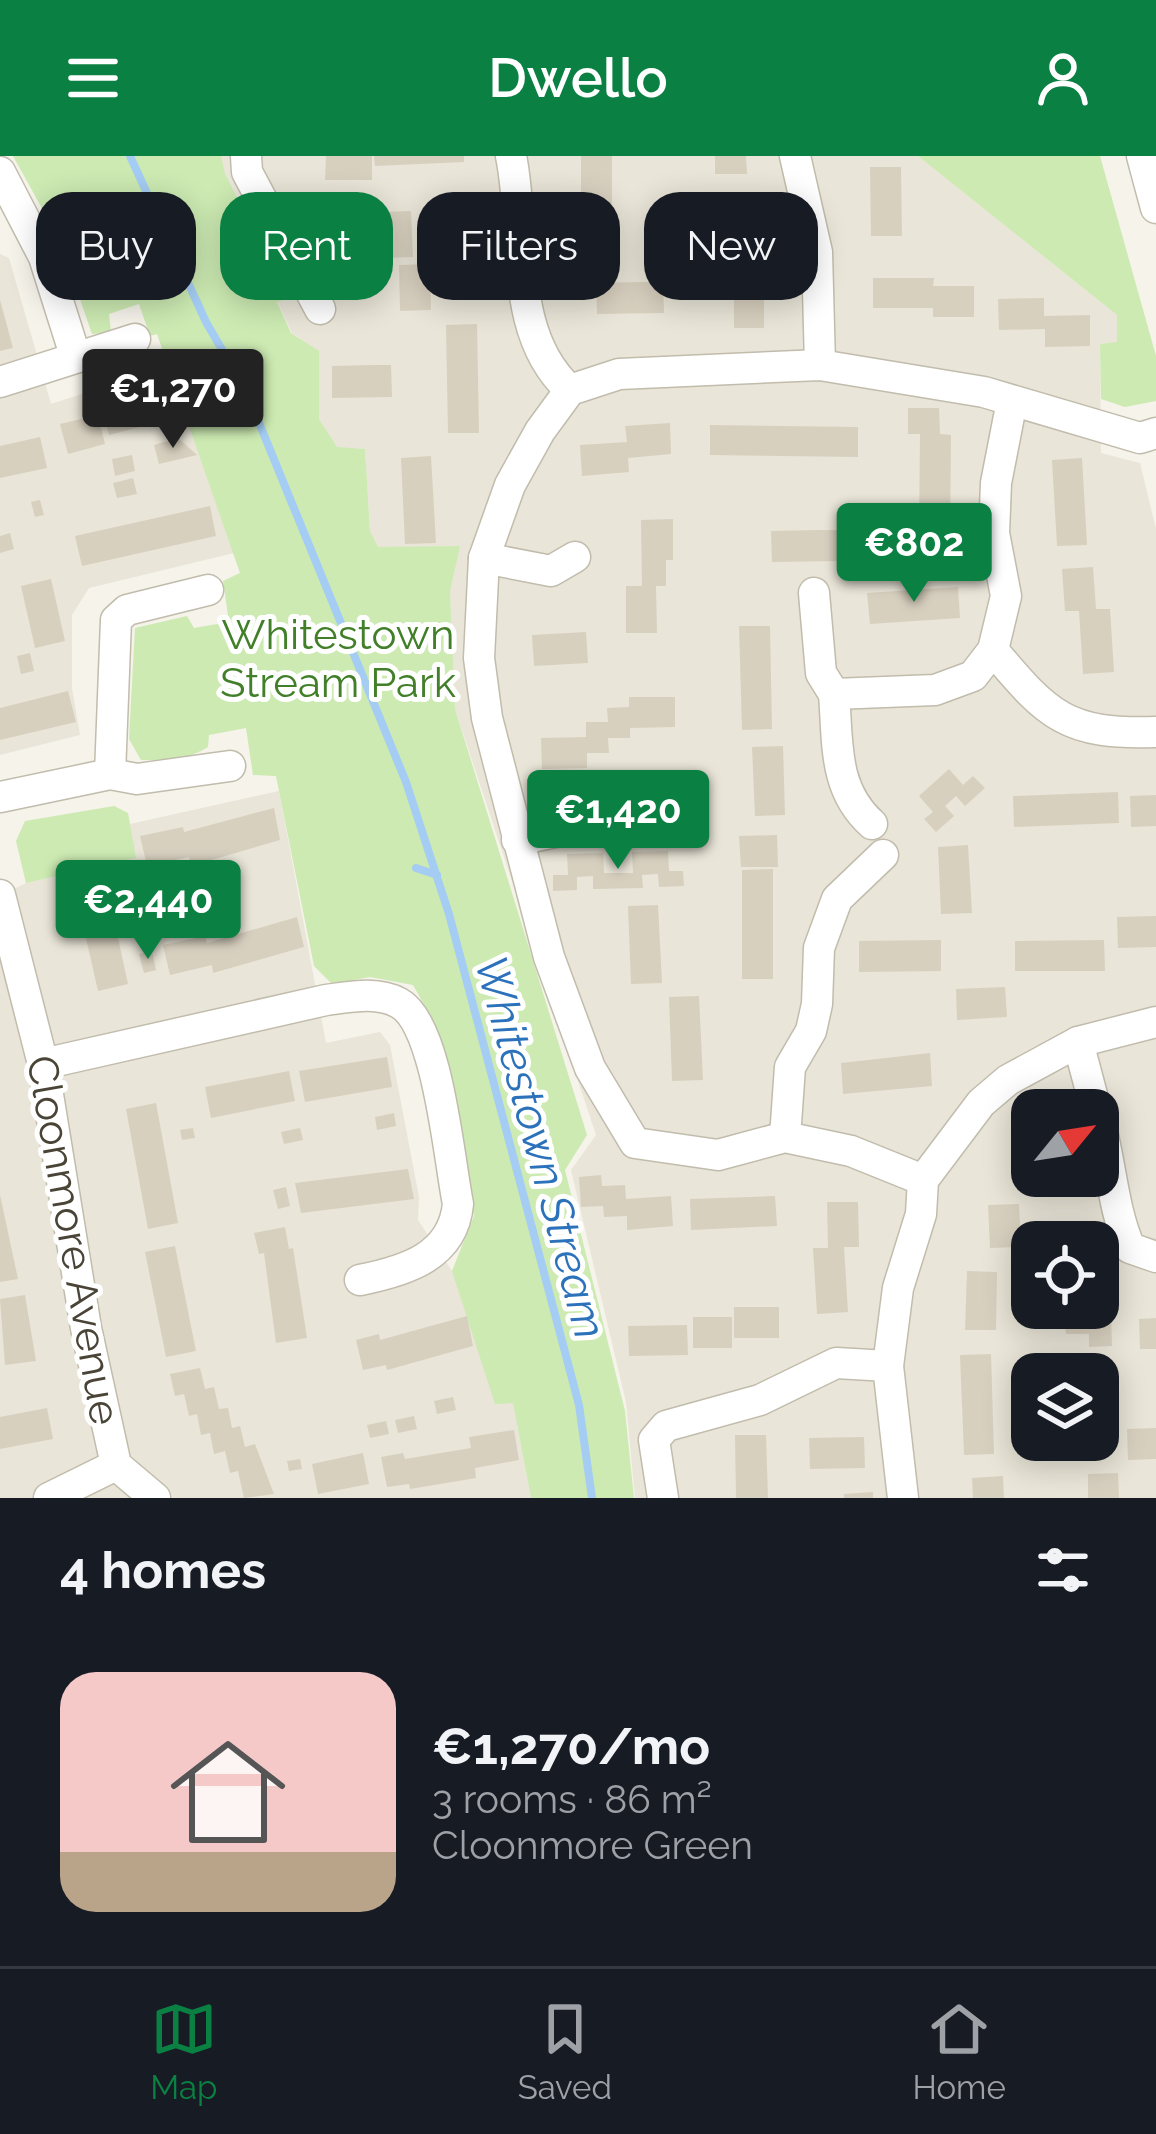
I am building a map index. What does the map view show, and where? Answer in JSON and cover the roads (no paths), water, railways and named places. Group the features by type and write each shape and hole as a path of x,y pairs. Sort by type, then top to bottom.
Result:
{"street":[{"path":"246,156 248,172 320,309"},
{"path":"511,156 530,331 546,368 570,391"},
{"path":"794,156 817,252 820,365"},
{"path":"1142,156 1156,208"},
{"path":"0,172 44,256 75,355"},
{"path":"0,382 135,339"},
{"path":"923,1180 850,1150 784,1137 718,1155 635,1143 590,1068 549,957 518,840 487,718 479,658 484,558 510,484 570,391 619,374 820,365 984,392 1140,438 1156,433"},
{"path":"834,694 935,690 974,676 993,650 1006,596 994,533 996,483 1012,401"},
{"path":"484,558 550,571 575,557"},
{"path":"110,774 116,620 127,610 208,590"},
{"path":"814,593 821,673 834,694 840,778 853,807 872,824"},
{"path":"993,650 1037,702 1078,728 1156,733"},
{"path":"0,797 110,774 137,779 230,766"},
{"path":"518,840 660,810"},
{"path":"784,1137 790,1066 811,1030 817,1004 819,948 838,899 883,855"},
{"name":"Cloonmore Avenue","path":"0,895 43,1064 86,1328 116,1465 155,1498"},
{"path":"43,1064 326,1000 370,995 399,1003 419,1021 428,1050 458,1204 456,1226 427,1259 360,1280"},
{"path":"903,1498 888,1366 898,1288 921,1214 923,1180 981,1103 1009,1080 1078,1042 1156,1022"},
{"path":"1078,1042 1091,1089"},
{"path":"1115,1197 1118,1222 1130,1248 1156,1257"},
{"path":"663,1498 662,1465 654,1440 666,1426 760,1400 836,1363 888,1366"},
{"path":"49,1498 116,1465"}],"waterway":[{"name":"Whitestown Stream","path":"130,156 206,322 246,391 406,782 449,914 579,1405 592,1498"},
{"path":"416,868 437,875"}],"park label":[{"name":"Whitestown Stream Park","path":"338,658"}]}
